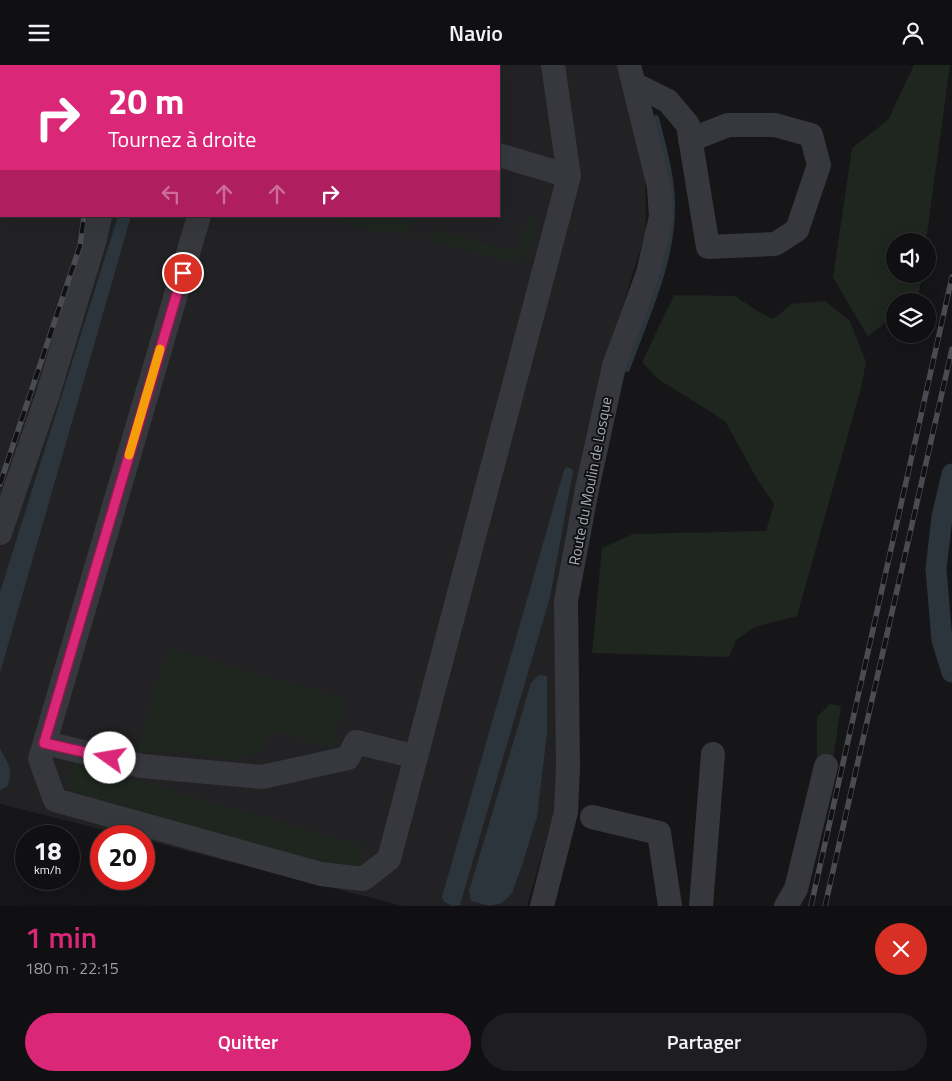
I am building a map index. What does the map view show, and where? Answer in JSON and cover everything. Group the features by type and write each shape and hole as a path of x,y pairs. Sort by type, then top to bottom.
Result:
{"street":[{"path":"199,217 40,759 55,800 321,874 363,879 389,859 569,176 553,65"},
{"path":"632,75 668,101 688,125 690,140 708,247 775,244 797,230 819,165 811,135 775,125 728,125 690,140"},
{"name":"Route du Moulin de Losque","path":"542,906 566,812 568,769 566,601 587,489 614,366 648,273 661,217 659,187 632,75"},
{"path":"500,155 569,176"},
{"path":"0,533 48,394 95,239 100,217"},
{"path":"44,743 142,766 262,777 348,759 356,742 416,757"},
{"path":"701,906 713,754"},
{"path":"786,906 796,889 826,767"},
{"path":"592,817 659,833 670,906"}],"shaded area":[{"path":"500,65 617,65 645,177 646,232 608,353 570,529 557,802 527,906 403,906 155,843 155,825 90,826 0,804 0,217 500,217"},
{"path":"914,65 950,65 927,233 886,233 886,283 921,283 919,293 886,293 886,322 868,337 833,277 852,148 888,120"},
{"path":"530,212 534,228 531,249 520,259 511,262 429,239 432,228 519,253"},
{"path":"118,217 131,217 0,673 0,592"},
{"path":"327,217 394,217 412,222 408,235 388,228 387,235"},
{"path":"674,295 735,296 773,319 792,304 825,301 850,321 866,362 861,388 797,616 755,627 736,640 729,657 592,653 602,548 633,534 766,531 774,504 757,479 725,421 658,379 642,362"},
{"path":"566,467 572,469 573,472 550,597 460,905 453,906 444,902 442,897"},
{"path":"167,648 345,699 331,748 274,731 260,750 232,760 171,750 136,754"},
{"path":"539,675 547,676 547,733 537,817 512,893 502,903 490,906 471,901 469,891 531,683"},
{"path":"830,704 841,706 832,766 794,866 817,757 817,717"},
{"path":"0,748 8,763 10,776 7,787 0,790"},
{"path":"76,763 360,845 364,855 362,865 354,869 343,869 78,793 69,789 67,781 68,771"}],"waterway":[{"path":"627,369 657,288 668,246 671,225 672,204 667,161 656,118"},
{"path":"952,474 942,517 936,569 942,640 952,672"}],"railway":[{"path":"0,484 80,246 84,217"},
{"path":"811,906 952,277"},
{"path":"825,906 952,349"}],"slow traffic":[{"path":"129,455 160,349"}],"route":[{"path":"110,758 44,743 183,273"}]}
